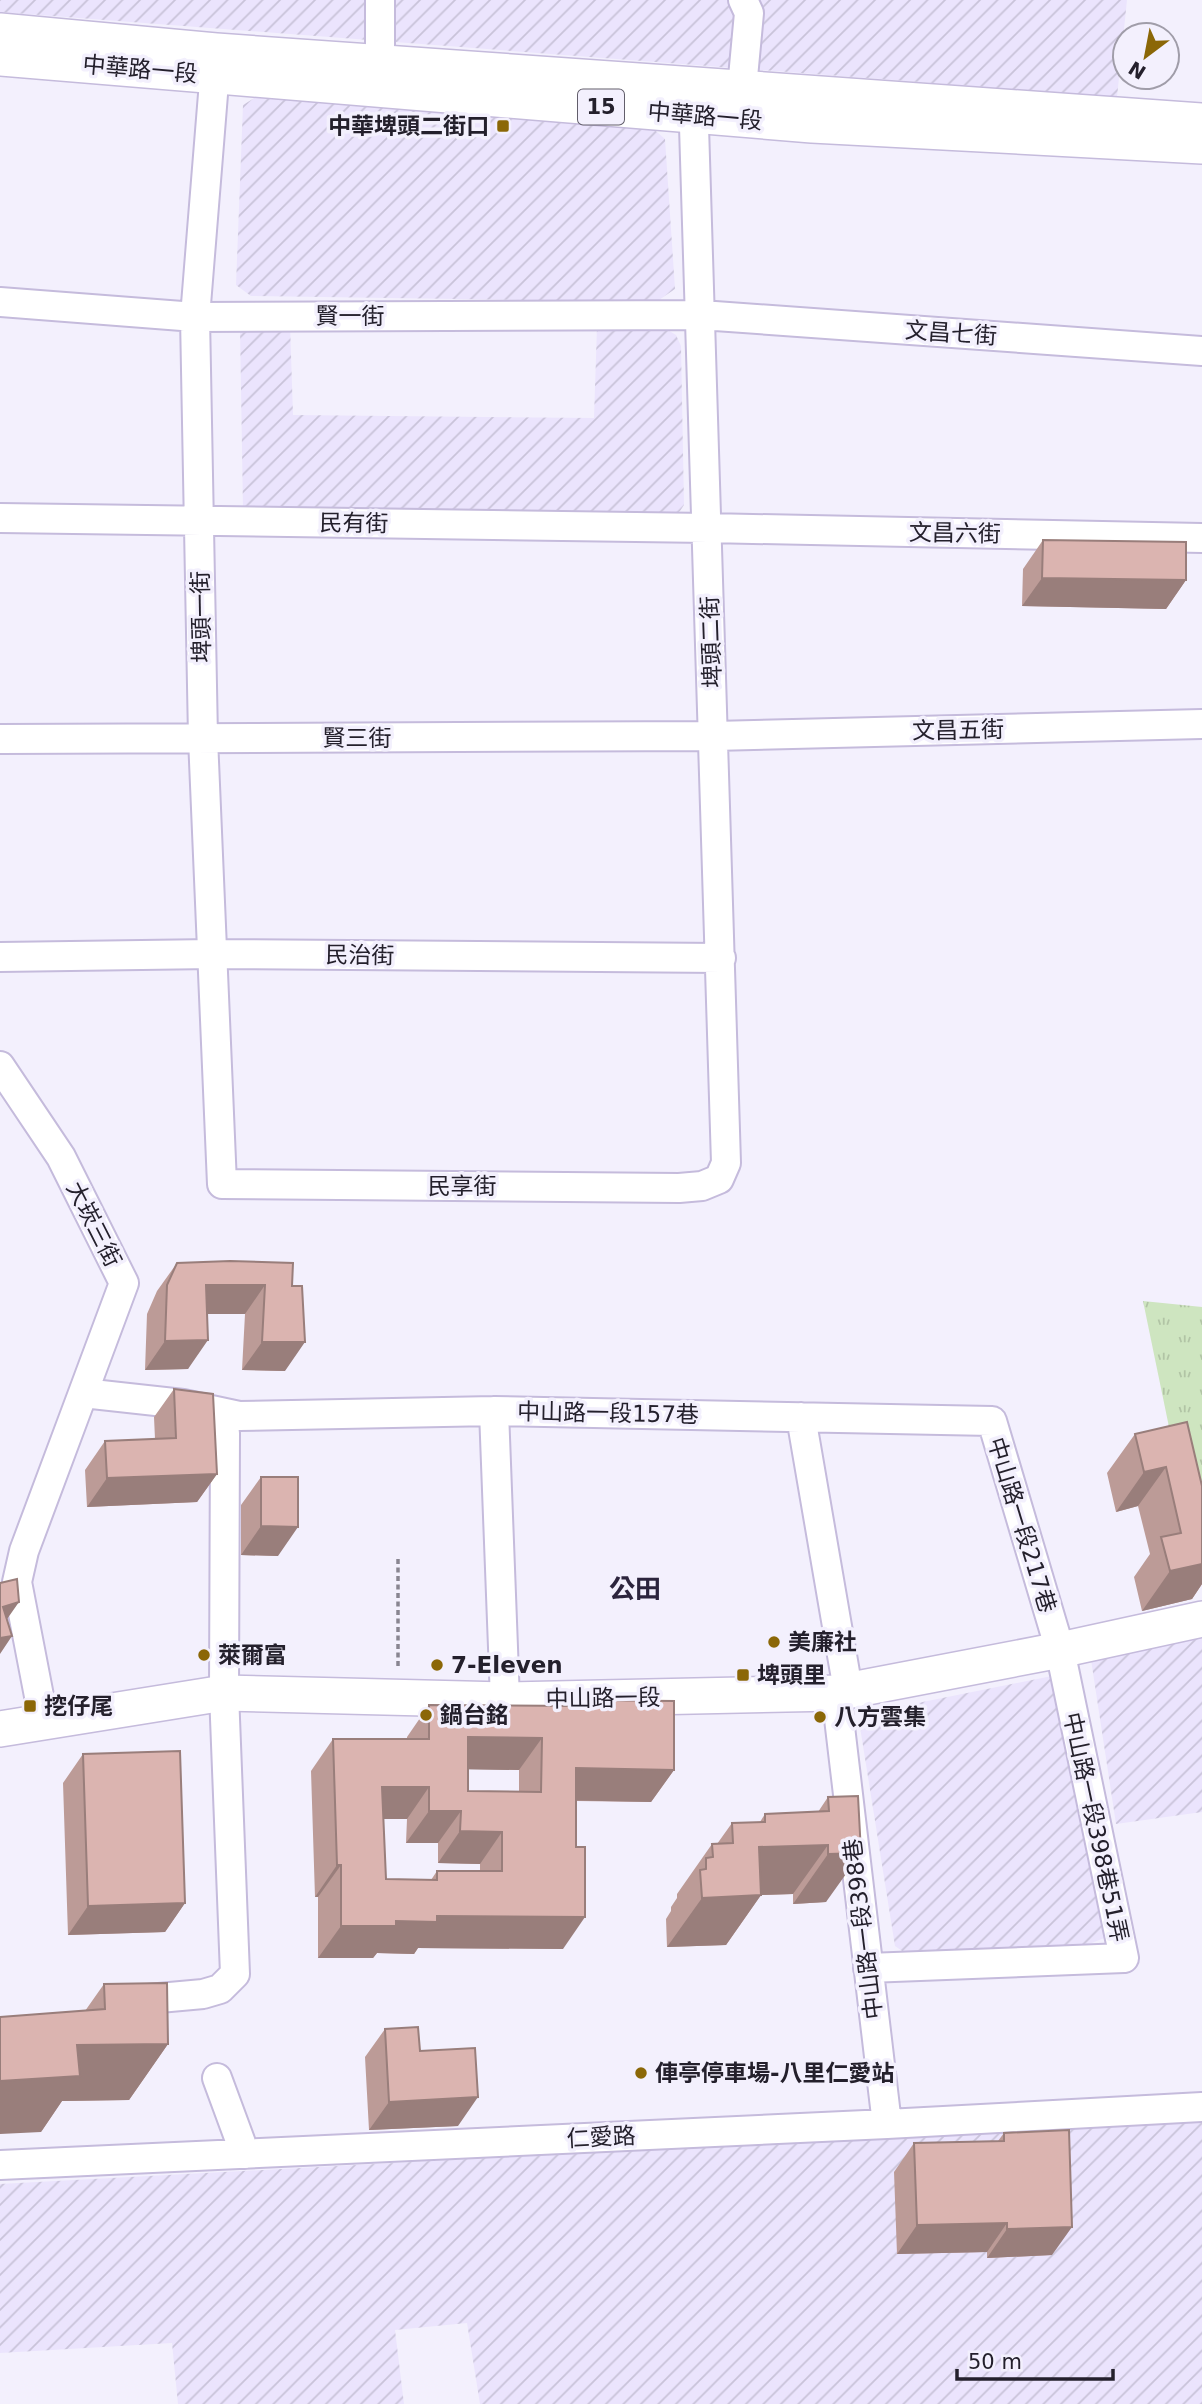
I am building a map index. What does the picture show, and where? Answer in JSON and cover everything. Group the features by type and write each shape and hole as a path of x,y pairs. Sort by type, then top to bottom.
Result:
{"main road":[{"name":"中華路一段","path":"0,32 215,63 693,100 742,88 1202,121"},
{"name":"中華路一段","path":"0,58 215,63 380,61 693,100 812,125 1202,146"},
{"name":"中山路一段","path":"0,1729 225,1693 505,1700 842,1691 1060,1650 1202,1619"}],"street":[{"path":"380,0 380,61"},
{"path":"742,88 749,13 743,0"},
{"name":"埤頭一街","path":"215,63 195,317 203,738 222,1184"},
{"name":"埤頭二街","path":"693,100 726,1163 719,1179 702,1186"},
{"name":"賢一街","path":"0,302 195,317 701,315"},
{"name":"文昌七街","path":"701,315 1202,351"},
{"name":"民有街","path":"0,518 708,528"},
{"name":"文昌六街","path":"708,528 1202,538"},
{"name":"文昌五街","path":"714,736 1202,724"},
{"name":"賢三街","path":"0,739 714,736"},
{"name":"民治街","path":"0,957 212,954 721,958"},
{"name":"大崁三街","path":"0,1066 61,1157 124,1283 24,1551 17,1582 44,1722"},
{"name":"民享街","path":"222,1184 702,1186"},
{"path":"83,1393 183,1404 239,1416 494,1411"},
{"name":"中山路一段157巷","path":"505,1700 494,1411 801,1417"},
{"name":"中山路一段217巷","path":"801,1417 992,1421 1060,1650"},
{"name":"中山路一段398巷","path":"801,1417 842,1691 868,1968 887,2124"},
{"path":"148,1999 203,1994 220,1989 235,1974 225,1693 225,1433"},
{"name":"中山路一段398巷51弄","path":"868,1968 1124,1958 1060,1650"},
{"path":"217,2078 245,2154"},
{"name":"仁愛路","path":"0,2165 1202,2107"}],"path":[{"path":"398,1559 398,1696"}],"shaded area":[{"path":"0,0 1127,0 1125,21 1111,21 1111,91 1118,91 1117,97 0,12"},
{"path":"256,97 649,125 665,139 675,289 656,302 251,296 236,285 243,105"},
{"path":"290,324 293,415 594,418 597,327 663,327 676,335 681,346 684,505 671,517 243,510 240,327"},
{"path":"1202,1636 1202,1812 1116,1824 1090,1653"},
{"path":"1052,1676 1107,1937 1089,1944 905,1953 895,1946 860,1727 868,1713"},
{"path":"1202,2120 1202,2404 480,2404 467,2323 395,2330 404,2404 178,2404 172,2343 0,2353 0,2184"}],"green space":[{"path":"1143,1301 1202,1307 1202,1582 1201,1582"}],"building":[{"path":"1043,540 1186,542 1186,580 1042,578"},
{"path":"177,1263 293,1263 292,1286 302,1286 305,1342 262,1342 265,1285 206,1285 208,1340 165,1341 167,1285"},
{"path":"174,1389 213,1394 217,1474 107,1478 105,1441 176,1438"},
{"path":"1187,1422 1202,1486 1202,1564 1170,1571 1161,1537 1181,1533 1166,1467 1144,1472 1135,1434"},
{"path":"261,1477 298,1477 298,1527 261,1526"},
{"path":"17,1579 19,1602 3,1607 12,1636 0,1638 0,1583"},
{"path":"580,1700 674,1701 674,1770 576,1768 576,1847 585,1847 585,1917 437,1916 437,1922 396,1921 396,1926 341,1926 341,1865 337,1865 333,1739 429,1739 429,1705 580,1706","holes":["468,1737 542,1738 541,1792 468,1791","382,1787 429,1787 429,1811 461,1811 460,1831 502,1832 502,1871 437,1871 437,1880 386,1879"]},
{"path":"180,1751 185,1903 88,1906 83,1754"},
{"path":"858,1796 861,1853 828,1854 828,1845 759,1847 761,1895 702,1898 700,1870 706,1869 706,1858 713,1857 712,1844 733,1843 732,1823 765,1822 765,1814 829,1811 828,1797"},
{"path":"167,1983 168,2044 77,2045 80,2076 0,2081 0,2017 105,2009 104,1984"},
{"path":"418,2027 420,2051 475,2048 478,2097 389,2102 385,2029"},
{"path":"1069,2130 1072,2227 1007,2229 1007,2223 917,2225 914,2143 1004,2141 1004,2133"}],"place":[{"name":"中華埤頭二街口","path":"503,126"},
{"name":"美廉社","path":"774,1642"},
{"name":"萊爾富","path":"204,1655"},
{"name":"7-Eleven","path":"437,1665"},
{"name":"埤頭里","path":"743,1675"},
{"name":"挖仔尾","path":"30,1706"},
{"name":"鍋台銘","path":"426,1715"},
{"name":"八方雲集","path":"820,1717"},
{"name":"俥亭停車場-八里仁愛站","path":"641,2073"}],"district":[{"name":"公田","path":"635,1589"}]}
